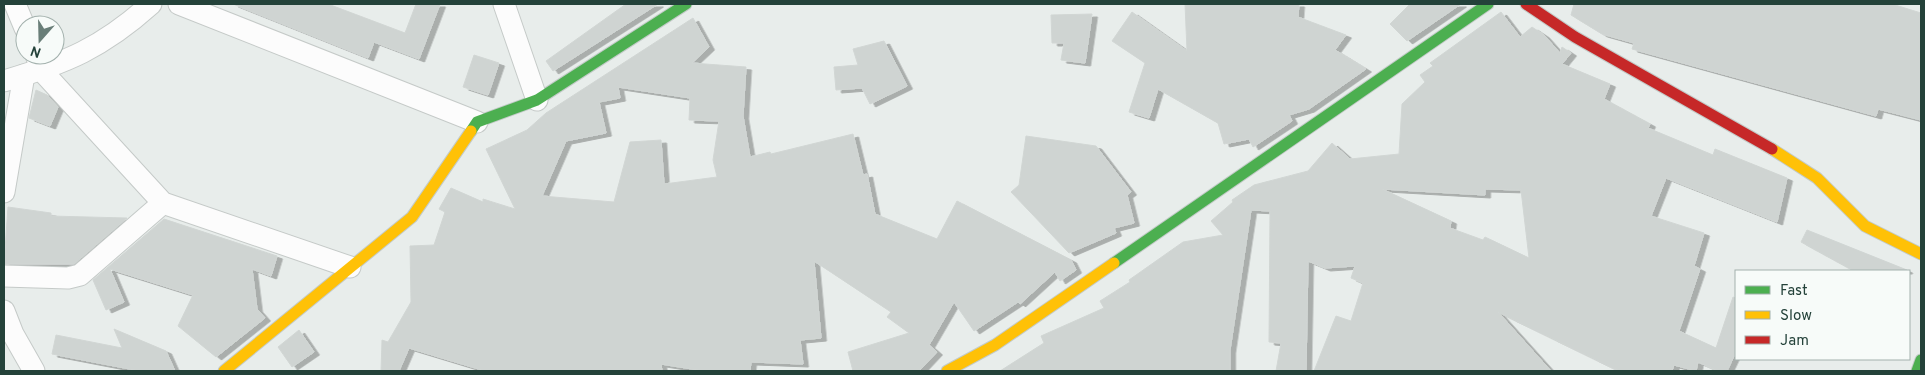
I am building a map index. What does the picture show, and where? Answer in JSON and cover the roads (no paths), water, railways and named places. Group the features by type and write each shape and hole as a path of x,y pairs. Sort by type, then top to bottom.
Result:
{"street":[{"path":"27,70 72,59 123,29 151,4"},
{"path":"179,4 477,122"},
{"path":"504,4 537,100"},
{"path":"224,371 412,217 477,122 537,100 686,4"},
{"path":"947,371 994,345 1488,4"},
{"path":"1526,4 1575,37 1776,151 1817,178 1865,226 1921,254"},
{"path":"4,192 27,70"},
{"path":"27,70 163,203 350,267"},
{"path":"4,276 68,278 80,275 163,203"},
{"path":"4,312 8,336 34,371"},
{"path":"1918,371 1921,360"}]}
